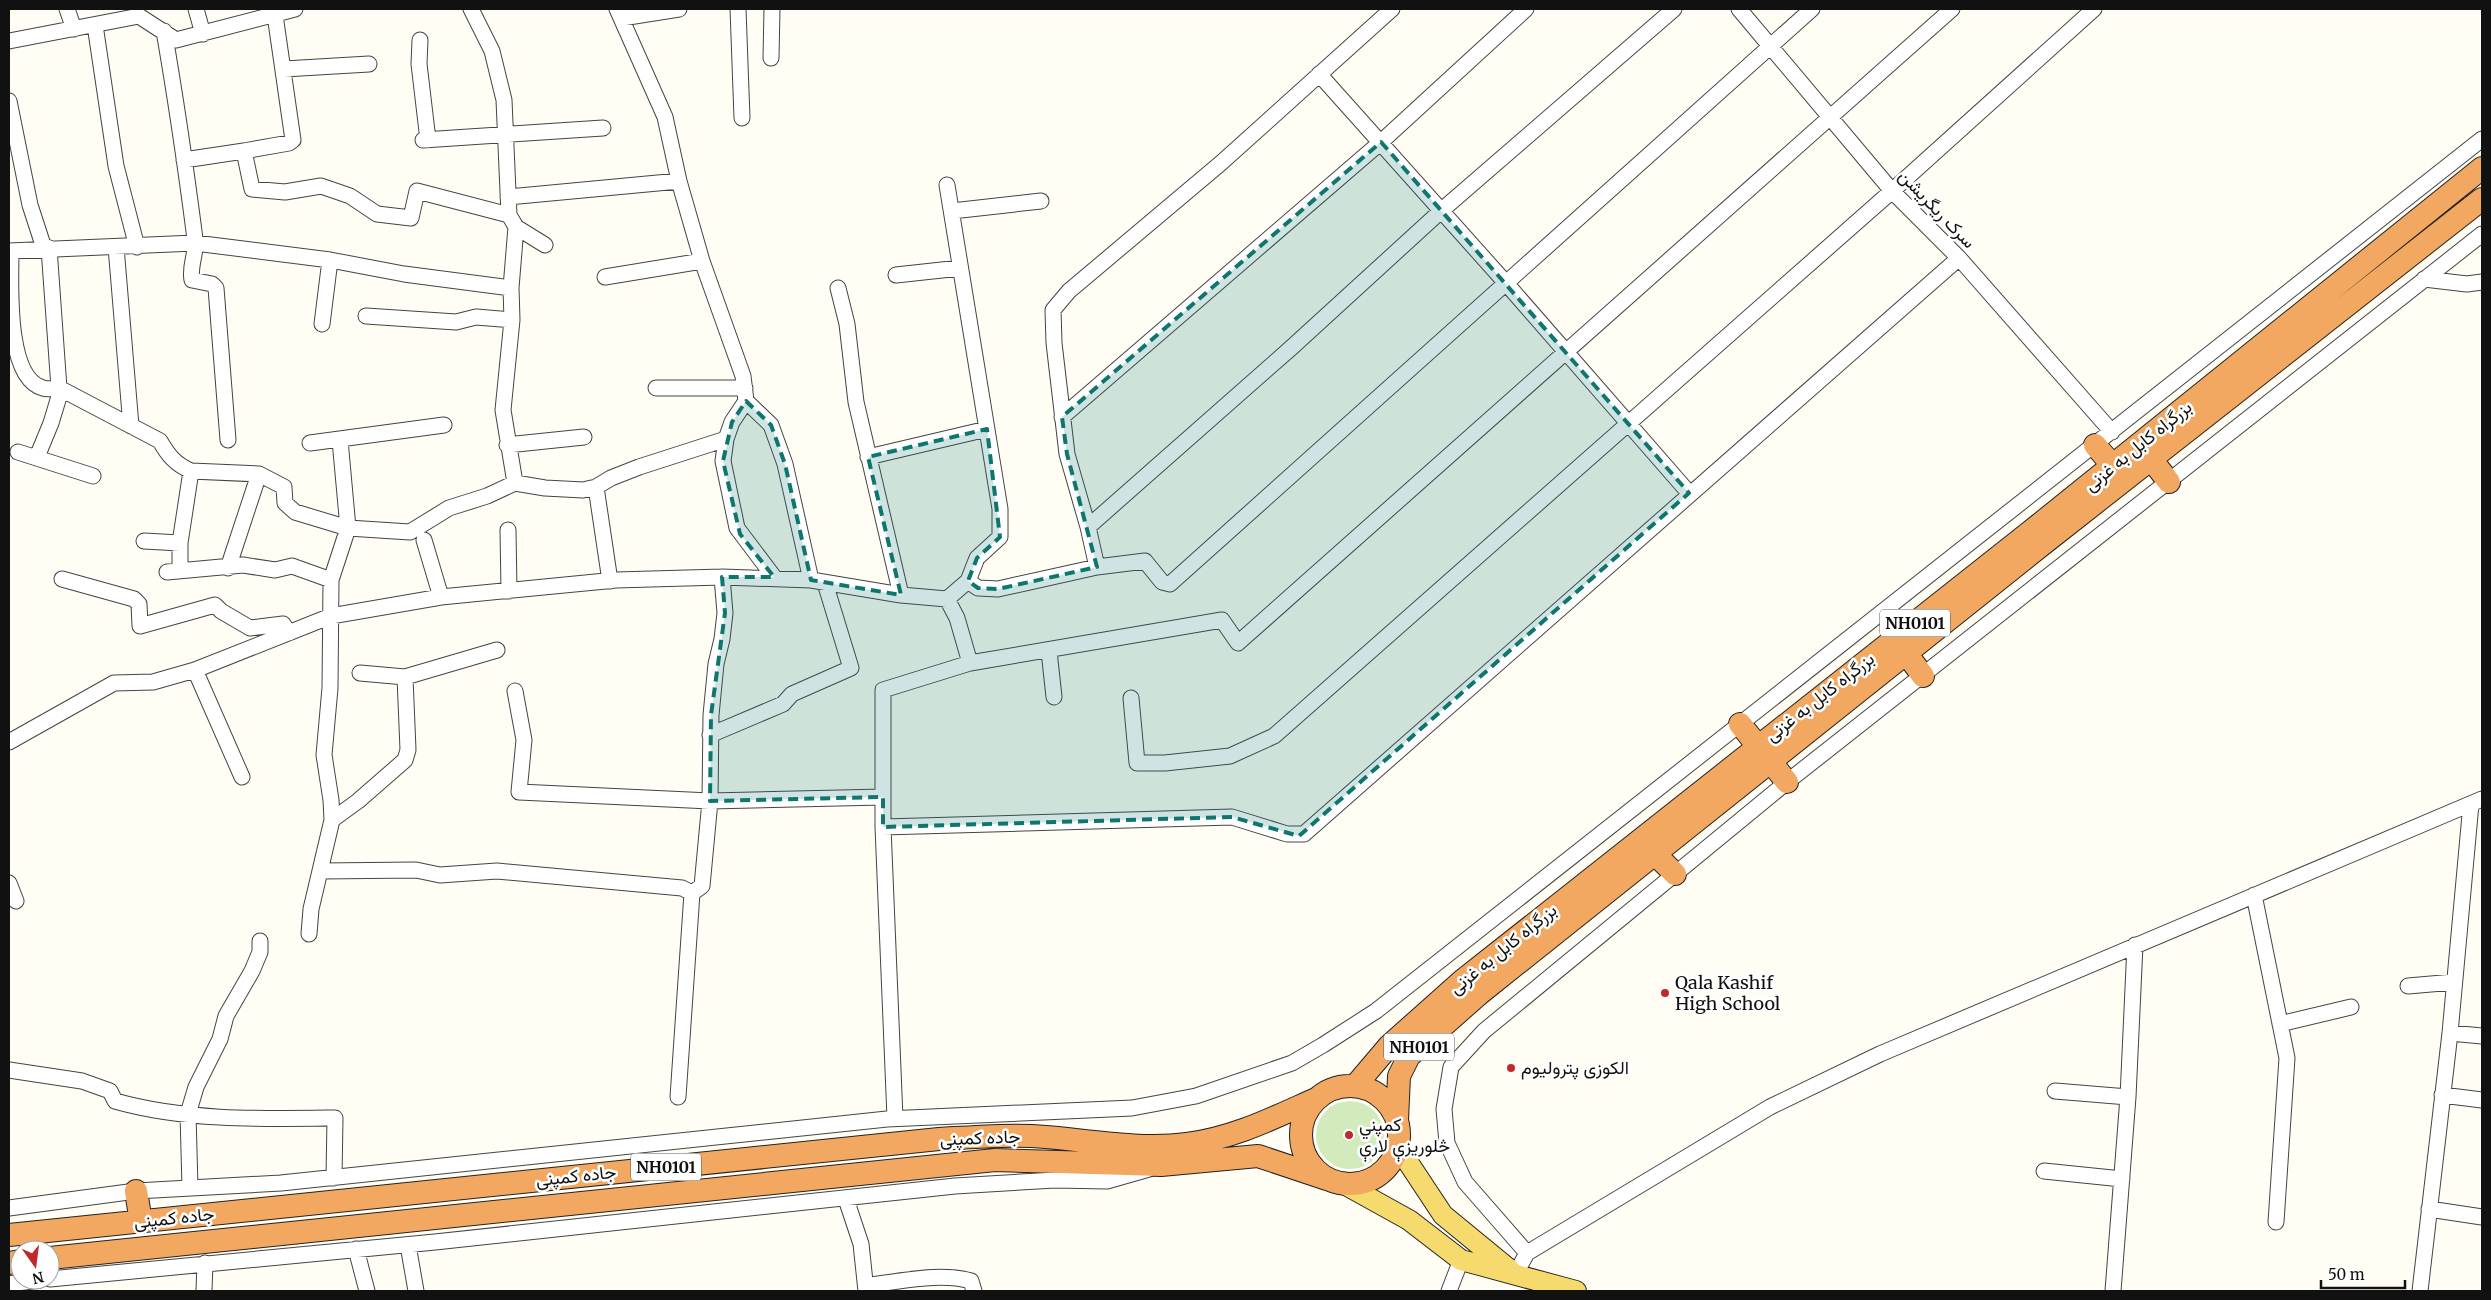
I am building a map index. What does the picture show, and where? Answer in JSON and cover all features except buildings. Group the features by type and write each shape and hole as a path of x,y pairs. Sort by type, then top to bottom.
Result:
{"highway":[{"name":"بزرگراه کابل به غزنی","path":"1355,1086 1388,1046 1462,981 1764,754 1906,653 2096,490 2113,466 2482,168"},
{"name":"بزرگراه کابل به غزنی","path":"1397,1120 1400,1076 1409,1056 1479,994 1655,854 1764,754 2096,490 2151,458 2482,198"},
{"path":"2104,438 2113,466"},
{"path":"2151,458 2169,482"},
{"path":"1906,653 1923,676"},
{"path":"1740,724 1787,782"},
{"path":"1655,854 1675,874"},
{"name":"NH0101","path":"1341,1086 1355,1086 1369,1089 1381,1096 1391,1107 1400,1133 1398,1147 1389,1165 1374,1179 1354,1184 1336,1182 1309,1164 1301,1142 1303,1118 1316,1099 1328,1091 1341,1086"},
{"name":"جاده کمپنی","path":"9,1236 939,1139 995,1135 1034,1136 1127,1145 1186,1144 1242,1132 1316,1099"},
{"name":"جاده کمپنی","path":"60,1257 995,1160 1161,1165 1258,1156 1336,1182"},
{"path":"136,1191 141,1222"}],"main road":[{"path":"1398,1147 1443,1214 1515,1275 1538,1291"},
{"path":"1336,1182 1409,1220 1461,1260 1576,1291"}],"street":[{"path":"67,9 74,29"},
{"path":"196,9 203,34"},
{"path":"9,40 95,25 128,13 139,16 176,40 203,34 267,14 295,9"},
{"path":"471,9 492,51 504,100 508,197 512,221 512,320 504,410 515,483"},
{"path":"680,9 620,13 665,117 679,181 702,261 745,395 771,425 785,464 818,582 851,668 792,694 783,704 710,735"},
{"path":"738,9 742,118"},
{"path":"771,58 772,9"},
{"path":"1097,567 1088,527 1067,454 1054,343 1053,310 1069,291 1221,163 1392,9"},
{"path":"1062,418 1381,142 1526,9"},
{"path":"1088,527 1291,348 1442,210 1674,9"},
{"name":"سرک ریگریشن","path":"1740,9 1892,191 1959,258 2104,438"},
{"path":"968,581 978,588 998,589 1097,567 1145,561 1162,582 1170,584 1812,9"},
{"path":"895,1118 883,827 883,690 970,663 1222,620 1238,643 1952,9"},
{"path":"1131,698 1137,763 1165,764 1230,756 1274,736 1892,191 2094,9"},
{"path":"184,160 289,143 293,140 284,68 267,14"},
{"path":"95,25 116,166 137,247"},
{"path":"164,31 196,243 190,272 192,280 212,284 216,288 228,440"},
{"path":"420,40 419,64 425,140 603,128"},
{"path":"284,68 369,64"},
{"path":"1320,74 1442,210 1689,493"},
{"path":"9,101 30,206 43,245 49,248"},
{"path":"9,1208 136,1191 281,1183 334,1178 895,1118 1132,1108 1196,1096 1292,1063 1376,1011 2482,139"},
{"path":"244,150 252,189 285,192 321,186 350,196 377,214 411,218 416,191 512,221 545,245"},
{"path":"508,197 679,181"},
{"path":"9,742 114,683 152,682 195,670 330,616 441,597 610,581 722,577 774,578 818,582 902,595 947,599 968,581 977,558 1000,537 1000,509 947,185"},
{"path":"952,211 1041,201"},
{"path":"1527,1253 1465,1182 1447,1143 1444,1109 1451,1066 1484,1031 1787,782 2482,234"},
{"path":"511,288 404,274 330,260 196,243 10,251 12,331 18,355 28,378 43,388 60,389 160,441 169,457 191,472 258,474 284,487 285,503 295,512 348,528 410,532 449,508 487,496 515,483 554,489 583,490 596,487 611,478 639,467 726,440"},
{"path":"116,247 131,426"},
{"path":"37,457 51,423 60,389 49,248"},
{"path":"883,827 1232,817 1287,834 1304,834 1689,493 1959,258"},
{"path":"322,324 330,260"},
{"path":"605,277 702,261"},
{"path":"896,275 960,268"},
{"path":"2424,279 2467,284 2482,282"},
{"path":"838,288 846,324 856,402 902,595"},
{"path":"366,316 456,322 476,317 512,320"},
{"path":"656,388 745,395"},
{"path":"745,395 732,422 726,440 723,461 737,528 774,578"},
{"path":"310,443 444,424"},
{"path":"868,458 986,429"},
{"path":"508,445 584,437"},
{"path":"309,934 311,909 332,820 324,755 330,688 331,580 348,528 340,440"},
{"path":"18,452 93,476"},
{"path":"191,472 180,543 173,572 244,565 275,570 292,566 331,580"},
{"path":"228,568 258,474"},
{"path":"596,487 610,581"},
{"path":"508,530 509,591"},
{"path":"424,540 441,597"},
{"path":"144,541 180,543"},
{"path":"692,892 702,886 710,800 710,735 716,664 724,622 722,577"},
{"path":"62,579 134,598 139,604 140,626 215,605 221,611 250,628 283,624 289,633"},
{"path":"947,599 957,618 970,663"},
{"path":"360,673 405,677 497,650"},
{"path":"1049,651 1054,696"},
{"path":"195,670 242,777"},
{"path":"332,820 358,801 405,760 408,750 405,677"},
{"path":"515,691 524,740 519,792 710,800 883,797"},
{"path":"1515,1275 1527,1253 1770,1107 1880,1054 2476,802 2420,1291"},
{"path":"321,870 416,870 440,875 497,872 682,888 692,892"},
{"path":"9,883 16,901"},
{"path":"678,1097 692,892"},
{"path":"2254,895 2287,1058 2276,1222"},
{"path":"190,1188 188,1114 196,1086 220,1039 226,1016 252,971 260,952 260,941"},
{"path":"2113,1291 2128,1097 2135,946"},
{"path":"2408,986 2454,982"},
{"path":"2280,1024 2351,1007"},
{"path":"2450,1033 2482,1036"},
{"path":"9,1070 82,1080 110,1091 115,1101 134,1106 188,1114 278,1119 335,1118 334,1178"},
{"path":"2055,1091 2128,1097"},
{"path":"2442,1095 2482,1100"},
{"path":"60,1278 408,1245 955,1186 1055,1180 1107,1181 1120,1179 1161,1165"},
{"path":"2044,1170 2122,1179"},
{"path":"846,1199 862,1244 867,1288 939,1278 971,1281 974,1291"},
{"path":"2429,1209 2482,1217"},
{"path":"408,1245 416,1291"},
{"path":"356,1249 367,1291"},
{"path":"1449,1291 1461,1260"},
{"path":"204,1291 205,1263"}],"highlighted area":[{"path":"1381,142 1689,493 1299,836 1232,817 883,827 883,797 710,801 711,715 725,613 722,577 774,577 740,534 723,461 732,422 746,401 771,425 785,464 811,580 901,595 868,457 987,429 1000,537 977,558 968,581 978,588 998,589 1097,567 1067,454 1062,417"}],"green space":[{"path":"1350,1101 1363,1104 1374,1111 1381,1122 1384,1135 1381,1148 1374,1159 1363,1166 1350,1169 1337,1166 1326,1159 1319,1148 1316,1135 1319,1122 1326,1111 1337,1104"}],"place":[{"name":"Qala Kashif High School","path":"1665,993"},
{"name":"الکوزی پترولیوم","path":"1511,1068"},
{"name":"کمپني څلوريزې لارې","path":"1349,1135"}]}
